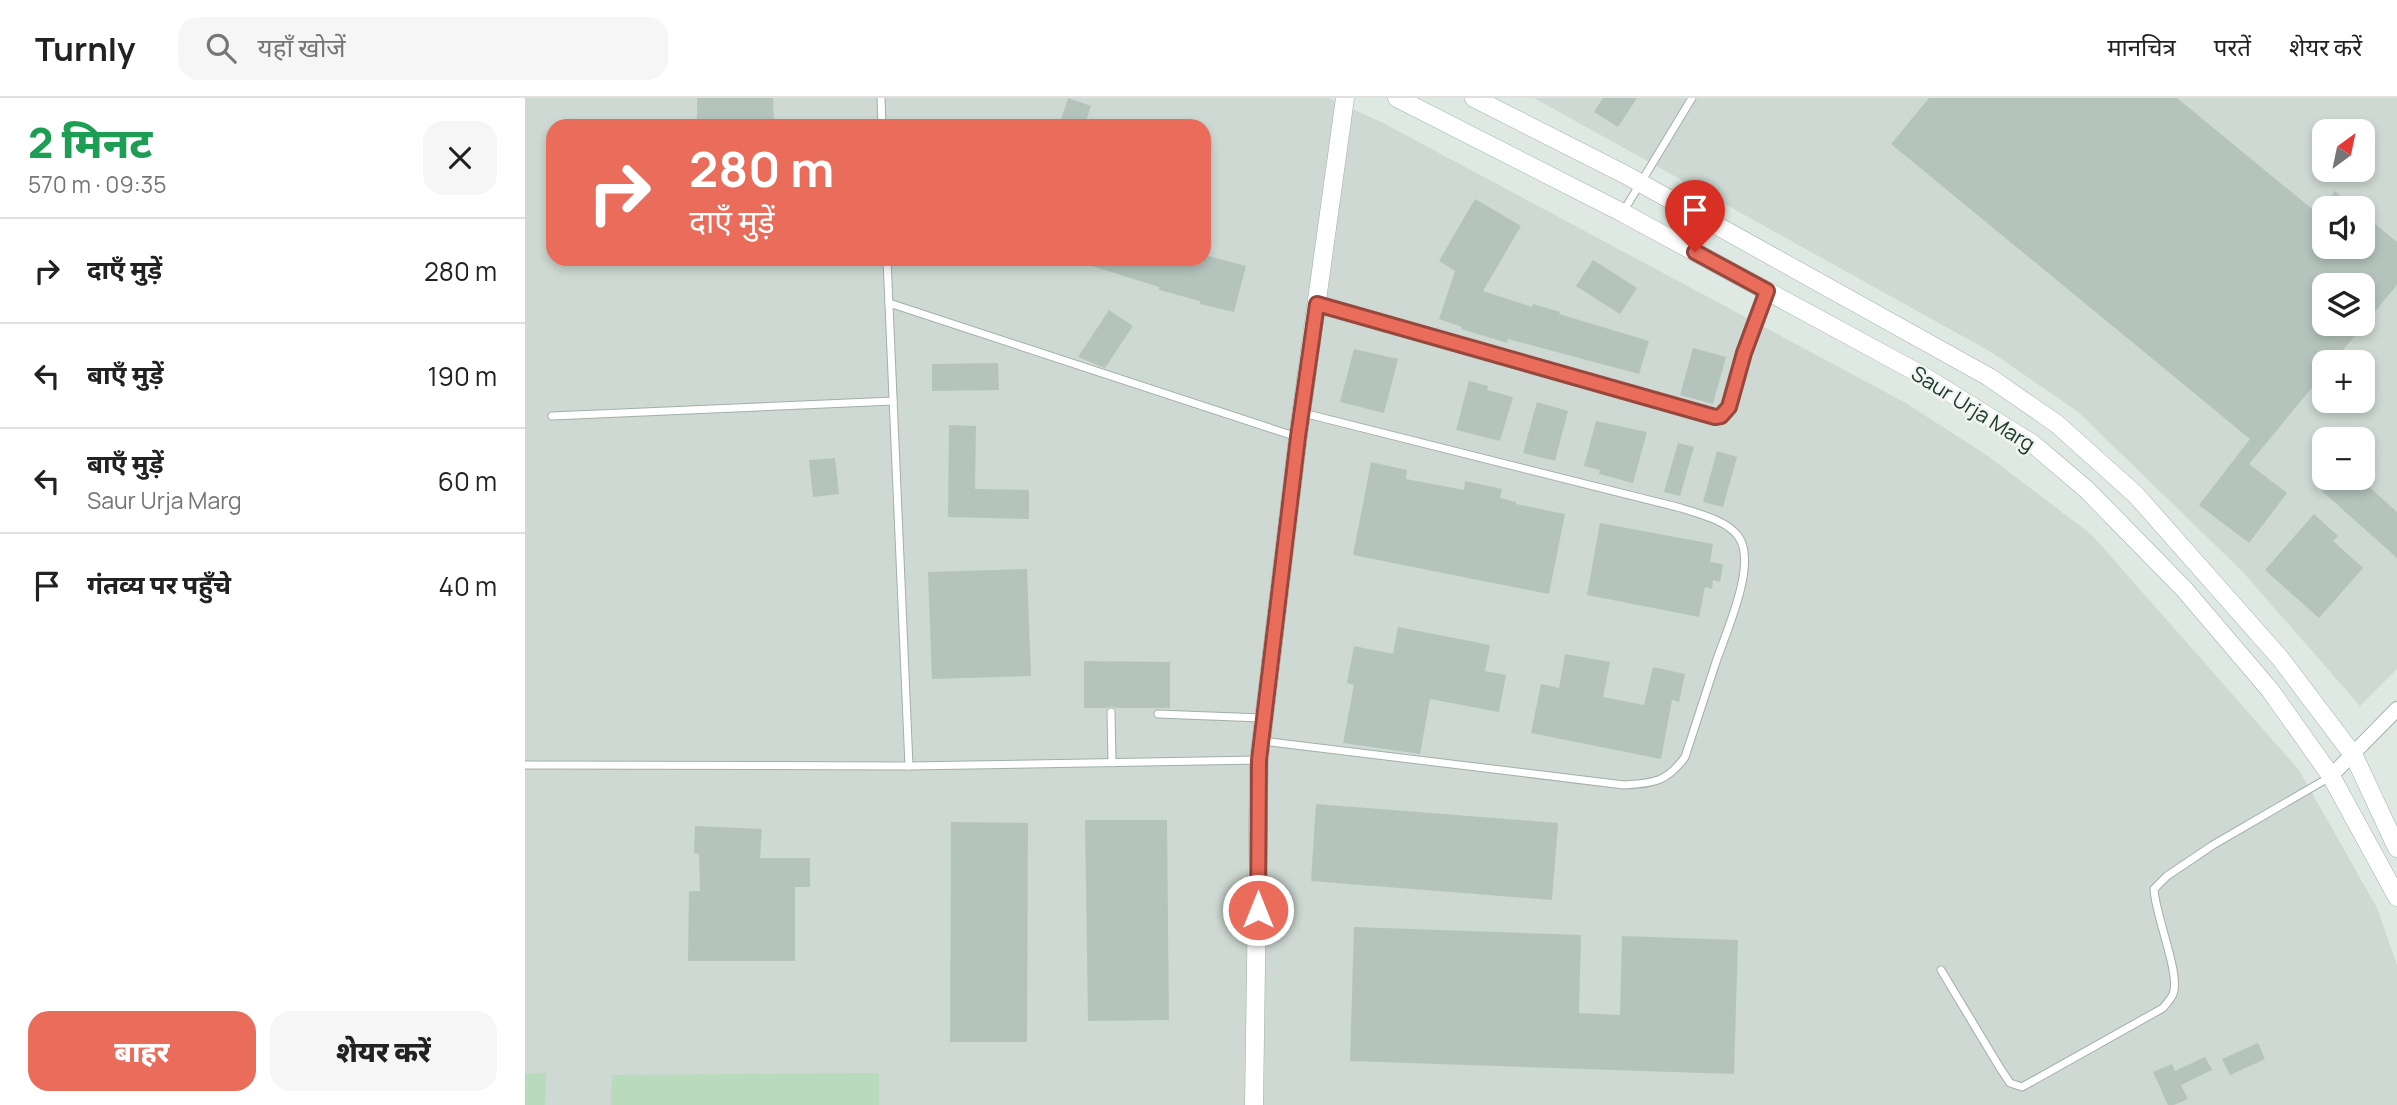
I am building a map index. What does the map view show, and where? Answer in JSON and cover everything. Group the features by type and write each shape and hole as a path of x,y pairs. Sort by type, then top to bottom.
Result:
{"street":[{"path":"1254,1105 1259,760 1298,437 1345,98"},
{"name":"Saur Urja Marg","path":"1397,98 1623,213 1920,374 2033,444 2086,489 2184,589 2270,690 2331,776 2397,897"},
{"name":"Saur Urja Marg","path":"1473,98 1640,184 1989,377 2057,424 2105,466 2168,529 2280,658 2354,755 2397,848"},
{"path":"2086,489 2105,466"},
{"path":"2331,776 2397,709"}],"lane":[{"path":"881,98 882,119"},
{"path":"1623,213 1692,98"},
{"path":"887,266 909,766"},
{"path":"1317,304 1715,417 1726,414 1729,407 1744,353 1767,291"},
{"path":"889,303 1298,437"},
{"path":"552,416 893,401"},
{"path":"1261,741 1624,785 1651,783 1665,778 1685,757 1715,663 1729,630 1745,559 1744,547 1738,536 1707,516 1302,412"},
{"path":"1111,712 1112,763"},
{"path":"1158,715 1264,718"},
{"path":"525,765 909,766 1259,760"},
{"path":"1941,970 2010,1083 2022,1087 2163,1008 2173,994 2175,978 2155,906 2154,889 2167,876 2213,845 2331,776"}],"shaded area":[{"path":"525,98 1329,98 1385,124 1904,402 1988,456 2092,535 2299,770 2377,908 2397,965 2397,1105 525,1105"},
{"path":"1534,98 2397,98 2397,669 2360,706 2242,571 2077,411 1991,352"}],"green space":[{"path":"546,1073 545,1105 525,1105 525,1074"},
{"path":"879,1073 879,1105 611,1105 612,1075"}],"building":[{"path":"697,98 773,98 774,119 697,119"},
{"path":"1068,98 1091,106 1086,119 1061,119"},
{"path":"1603,98 1637,98 1618,127 1594,112"},
{"path":"1929,98 2177,98 2312,209 2312,259 2375,259 2375,224 2397,242 2397,285 2375,311 2375,273 2312,273 2312,336 2355,336 2343,350 2312,350 2312,388 2249,464 2287,493 2249,543 2199,505 2250,439 1891,144"},
{"path":"1475,199 1521,226 1483,291 1649,341 1639,374 1508,339 1507,343 1461,329 1462,327 1439,319 1455,271 1439,261"},
{"path":"1211,257 1246,266 1234,312 1200,304 1200,301 1159,290 1159,287 1092,266 1211,266"},
{"path":"1593,260 1637,288 1620,314 1576,286"},
{"path":"1109,310 1133,326 1105,368 1078,357"},
{"path":"1693,348 1726,357 1713,404 1680,395"},
{"path":"1354,349 1398,359 1384,413 1340,402"},
{"path":"998,363 999,390 932,391 932,364"},
{"path":"1469,381 1488,386 1487,390 1513,397 1500,441 1456,430"},
{"path":"1537,402 1568,411 1555,461 1523,453"},
{"path":"1596,421 1647,432 1633,483 1599,474 1600,470 1584,466"},
{"path":"949,425 976,426 975,489 1029,490 1029,519 948,517"},
{"path":"1678,443 1694,447 1680,496 1664,492"},
{"path":"1717,451 1737,457 1723,507 1703,502"},
{"path":"835,458 839,494 813,497 809,460"},
{"path":"1371,462 1407,470 1406,479 1464,490 1465,481 1502,489 1500,498 1565,514 1549,594 1353,555"},
{"path":"2372,490 2397,512 2397,558 2322,491"},
{"path":"2314,514 2338,536 2333,541 2363,568 2319,618 2265,570"},
{"path":"1600,523 1713,544 1710,562 1723,564 1720,582 1713,580 1712,589 1705,587 1699,617 1587,595"},
{"path":"1027,569 1031,676 932,679 928,572"},
{"path":"1398,627 1490,645 1485,671 1506,675 1499,712 1430,699 1420,754 1343,743 1354,685 1347,683 1354,646 1393,654"},
{"path":"1565,654 1610,662 1603,697 1644,705 1653,667 1685,674 1679,702 1672,700 1661,759 1531,733 1541,684 1559,688"},
{"path":"1084,661 1170,662 1170,708 1084,708"},
{"path":"1316,804 1558,823 1552,900 1311,881"},
{"path":"1085,820 1167,820 1169,1020 1088,1021"},
{"path":"951,822 1028,823 1027,1042 950,1042"},
{"path":"695,826 762,829 760,858 810,858 810,887 795,887 795,961 688,961 689,891 700,891 699,854 694,853"},
{"path":"1354,927 1581,935 1579,1013 1620,1015 1622,936 1738,940 1734,1074 1350,1061"},
{"path":"2258,1043 2265,1059 2230,1075 2222,1059"},
{"path":"2205,1057 2212,1070 2181,1085 2188,1099 2168,1105 2153,1072 2172,1064 2175,1071"}],"route":[{"path":"1258,910 1259,760 1317,304 1715,417 1726,414 1729,407 1744,353 1767,291 1695,252"}]}
